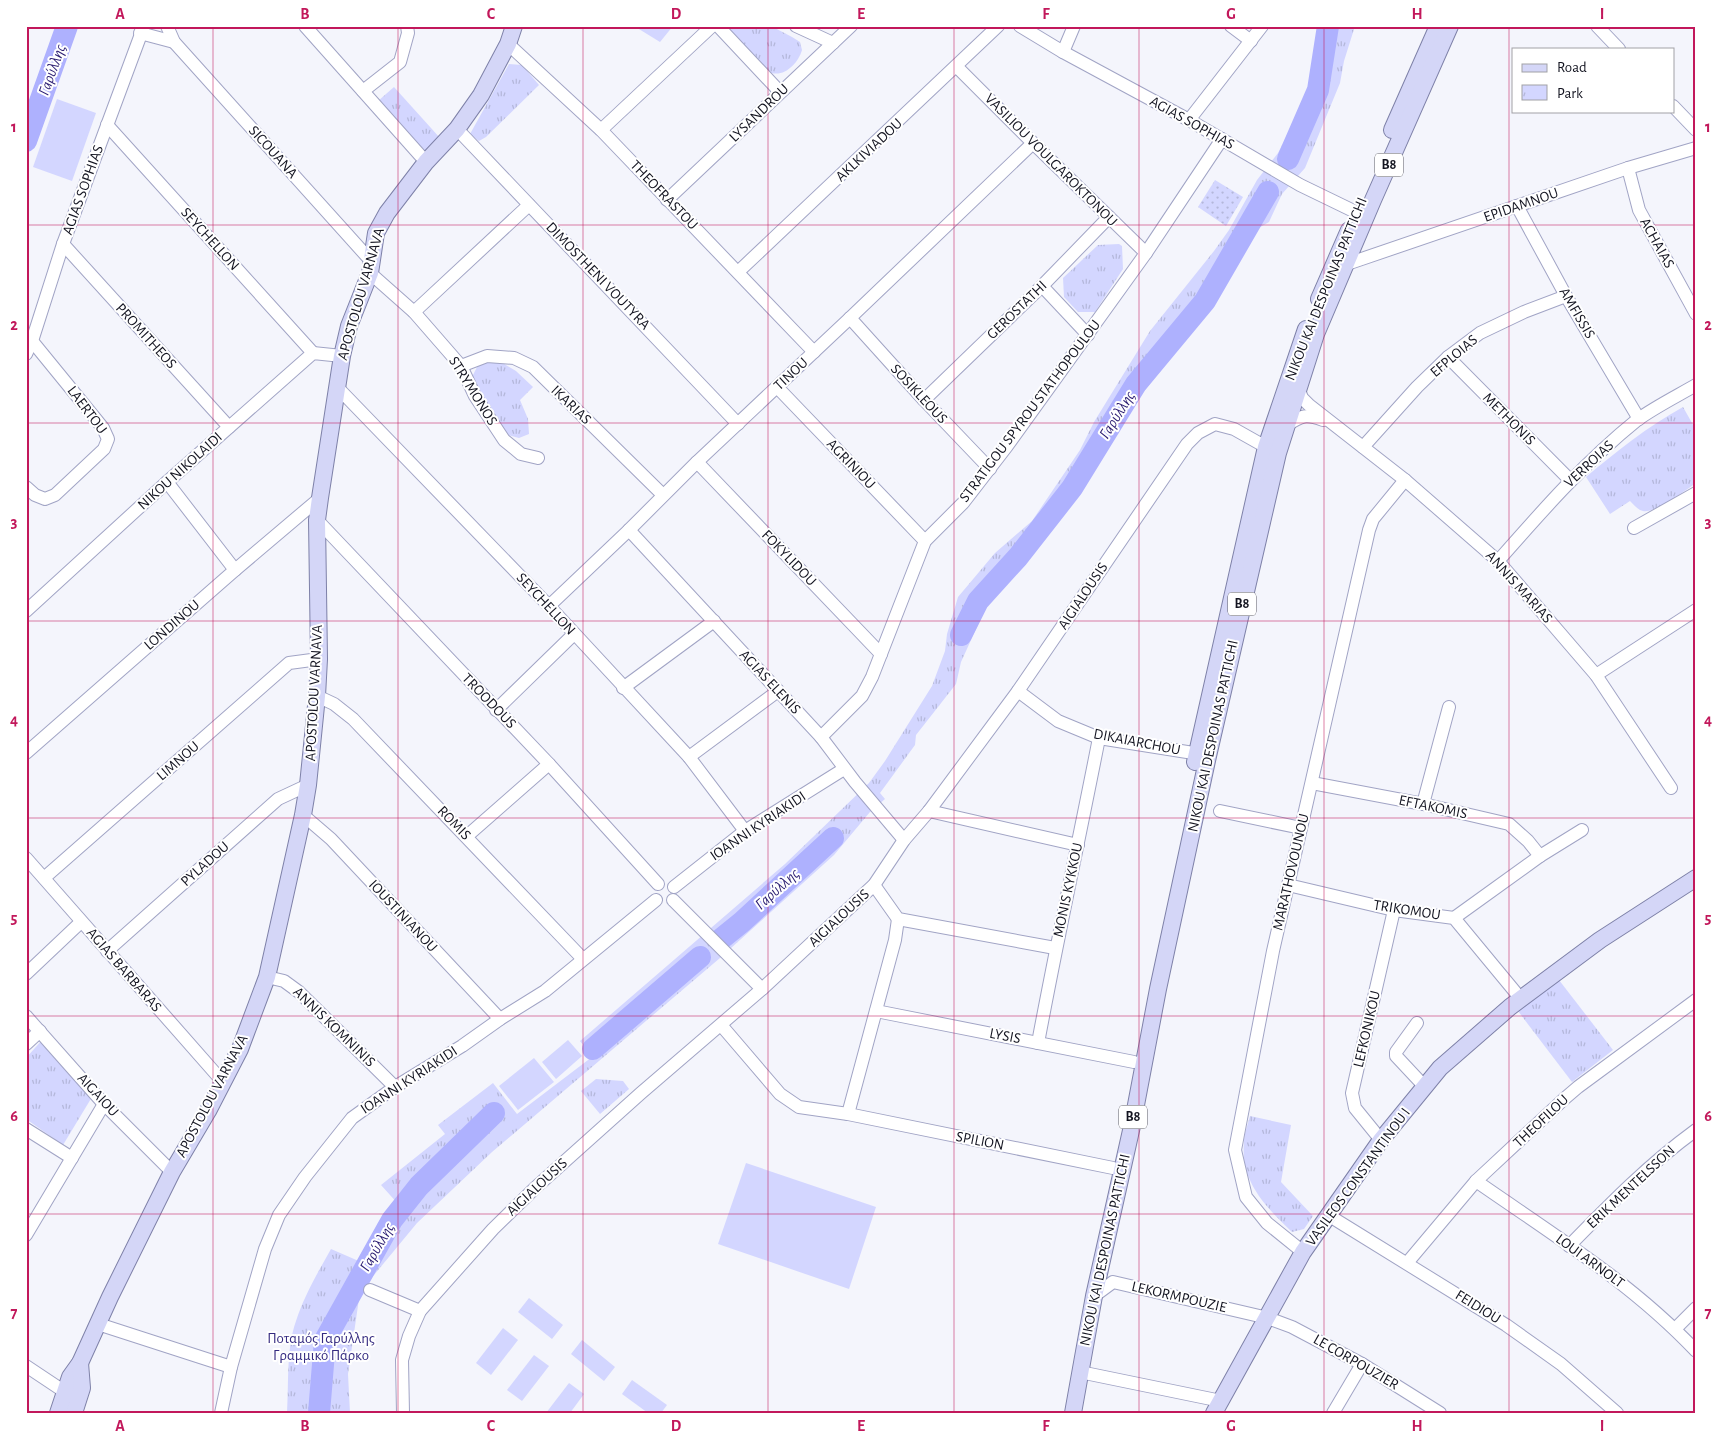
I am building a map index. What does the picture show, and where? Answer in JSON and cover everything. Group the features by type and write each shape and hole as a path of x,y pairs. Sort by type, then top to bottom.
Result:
{"main road":[{"name":"APOSTOLOU VARNAVA","path":"58,1413 70,1377 80,1363 110,1297 172,1172 240,1049 267,976 308,785 319,659 317,520 336,387 349,326 371,267 376,233 387,213 426,162 458,129 481,95 508,44 514,26"},
{"name":"NIKOU KAI DESPOINAS PATTICHI","path":"1062,1413 1132,1126 1202,755 1295,395 1316,334 1347,264 1361,215 1438,26"},
{"name":"NIKOU KAI DESPOINAS PATTICHI","path":"1073,1413 1094,1296 1097,1264 1113,1168 1134,1062 1202,755 1266,447 1295,395 1308,325 1450,26"},
{"name":"VASILEOS CONSTANTINOU I","path":"1218,1407 1303,1252 1381,1140 1440,1068 1510,1006 1600,940 1696,878"},
{"name":"APOSTOLOU VARNAVA","path":"74,1413 82,1380 80,1363"}],"street":[{"name":"SICOUANA","path":"166,26 174,42 371,267"},
{"path":"305,26 426,162"},
{"path":"363,91 400,62 408,33 407,26"},
{"path":"601,130 712,26"},
{"path":"718,26 780,92"},
{"path":"796,26 833,43"},
{"name":"LYSANDROU","path":"667,200 851,26"},
{"name":"AKLKIVIADOU","path":"738,272 957,67 998,26"},
{"name":"AGIAS SOPHIAS","path":"1020,26 1063,52 1189,120 1300,185 1361,215"},
{"path":"1063,52 1074,26"},
{"path":"1231,26 1251,41"},
{"path":"1189,120 1262,26"},
{"path":"1597,26 1618,48"},
{"path":"142,30 174,42"},
{"name":"AGIAS SOPHIAS","path":"26,354 32,341 63,244 142,30"},
{"name":"THEOFRASTOU","path":"508,44 601,130 814,352"},
{"name":"VASILIOU VOULGAROKTONOU","path":"957,67 1032,143 1146,253"},
{"path":"1674,107 1696,130"},
{"name":"SEYCHELLON","path":"106,125 313,353"},
{"name":"DIMOSTHENI VOUTYRA","path":"458,129 738,424"},
{"name":"STRATIGOU SPYROU STATHOPOULOU","path":"821,737 862,696 872,677 924,541 963,503 990,469 1146,253 1222,139"},
{"name":"TINOU","path":"549,606 697,462 1032,143"},
{"name":"EPIDAMNOU","path":"1347,264 1628,168 1696,148"},
{"name":"ACHAIAS","path":"1628,168 1639,210 1696,314"},
{"path":"414,312 529,205"},
{"name":"AMFISSIS","path":"1517,206 1566,296 1639,419"},
{"name":"GEROSTATHI","path":"924,400 1042,286 1108,217"},
{"name":"PROMITHEOS","path":"63,244 229,427"},
{"name":"STRYMONOS","path":"371,267 414,312 461,366 475,396 504,440 521,454 538,458"},
{"path":"1042,286 1088,335"},
{"name":"EFPLOIAS","path":"1363,447 1417,387 1448,357 1480,333 1524,312 1566,296"},
{"name":"SOSIKLEOUS","path":"850,318 990,469"},
{"name":"LAERTOU","path":"26,487 35,495 45,499 55,495 104,449 108,439 103,428 32,341"},
{"path":"313,353 342,356"},
{"name":"NIKOU NIKOLAIDI","path":"26,611 167,482 313,353"},
{"name":"IKARIAS","path":"461,366 487,356 514,358 533,367 663,495"},
{"name":"METHONIS","path":"1448,357 1570,480"},
{"name":"VERROIAS","path":"1498,561 1570,480 1639,419 1696,385"},
{"name":"SEYCHELLON","path":"336,387 549,606 689,757 745,831"},
{"name":"AGRINIOU","path":"777,387 924,541"},
{"name":"ANNIS MARIAS","path":"1295,395 1405,480 1498,561 1596,675 1671,788"},
{"name":"ANNIS MARIAS","path":"1287,425 1301,416 1310,415 1328,422"},
{"name":"AIGIALOUSIS","path":"403,1413 402,1360 409,1336 420,1311 492,1229 535,1188 641,1093 762,989 874,885 904,840 929,811 1018,691 1187,444 1198,433 1215,424 1234,429 1266,447"},
{"name":"FOKYLIDOU","path":"697,462 881,654"},
{"name":"MARATHOVOUNOU","path":"1303,1252 1267,1223 1246,1197 1235,1150 1263,999 1369,530 1373,519 1405,480"},
{"path":"167,482 235,570"},
{"path":"1634,528 1696,492"},
{"name":"LONDINOU","path":"26,753 320,498"},
{"name":"TROODOUS","path":"317,520 548,764 658,884"},
{"name":"AGIAS ELENIS","path":"629,530 821,737 876,809 904,840"},
{"path":"1596,675 1696,610"},
{"path":"623,688 714,621"},
{"path":"496,710 574,634"},
{"name":"LIMNOU","path":"44,878 289,663 319,659"},
{"path":"689,757 778,691"},
{"name":"DIKAIARCHOU","path":"1018,691 1058,721 1099,738 1202,755"},
{"name":"ROMIS","path":"317,696 334,704 353,718 583,959"},
{"path":"1422,804 1449,707"},
{"name":"MONIS KYKKOU","path":"1038,1042 1055,948 1099,738"},
{"path":"467,836 548,764"},
{"name":"IOANNI KYRIAKIDI","path":"673,893 745,831 844,769"},
{"name":"EFTAKOMIS","path":"1312,782 1509,824 1528,841 1540,856"},
{"name":"PYLADOU","path":"107,951 278,799 308,785"},
{"path":"929,811 1078,845"},
{"path":"1220,811 1301,828"},
{"name":"IOUSTINIANOU","path":"303,815 331,839 500,1020"},
{"path":"1454,918 1540,856 1582,830"},
{"name":"AGIAS BARBARAS","path":"26,858 223,1082"},
{"path":"673,893 670,902 663,904 656,900 654,894 658,884 668,882 673,893 700,927 762,989"},
{"path":"848,1114 895,940 898,919 874,885"},
{"name":"TRIKOMOU","path":"1288,885 1394,910 1454,918 1521,999"},
{"name":"IOANNI KYRIAKIDI","path":"221,1413 231,1367 265,1249 279,1215 305,1177 352,1118 395,1087 462,1046 545,991 656,900"},
{"name":"LEFKONIKOU","path":"1381,1140 1355,1108 1352,1093 1394,910"},
{"path":"898,919 1055,948"},
{"path":"26,974 81,922"},
{"name":"ANNIS KOMNINIS","path":"267,976 284,981 299,992 395,1087"},
{"name":"THEOFILOU","path":"1407,1263 1476,1180 1578,1087 1696,1000"},
{"name":"LYSIS","path":"876,1011 1134,1062"},
{"name":"AIGAIOU","path":"26,1016 104,1104 172,1172"},
{"path":"1417,1023 1396,1052 1396,1056 1425,1087"},
{"name":"SPILION","path":"721,1025 780,1094 799,1107 848,1114 1113,1168"},
{"path":"26,1044 40,1031"},
{"path":"26,1235 104,1104"},
{"path":"26,1129 72,1158"},
{"name":"ERIK MENTELSSON","path":"1569,1246 1628,1186 1665,1152 1696,1130"},
{"name":"LOUI ARNOLT","path":"1476,1180 1625,1287 1675,1329 1696,1351"},
{"name":"FEIDIOU","path":"1328,1215 1506,1325 1546,1352 1617,1413"},
{"path":"1097,1264 1113,1282"},
{"name":"LEKORMPOUZIE","path":"1094,1296 1113,1282 1268,1318"},
{"path":"370,1290 420,1311"},
{"path":"1675,1329 1696,1308"},
{"name":"LE CORPOUZIER","path":"1268,1318 1296,1328 1362,1364 1440,1413"},
{"path":"98,1324 231,1367"},
{"path":"1333,1413 1362,1364"},
{"path":"26,1366 65,1392"},
{"path":"1080,1372 1218,1407"}],"green space":[{"path":"634,26 673,26 660,42"},
{"path":"726,26 771,26 800,42 802,50 797,60 789,69 784,72 773,73 767,71"},
{"name":"Ποταμός Γαρύλλης Γραμμικό Πάρκο","path":"1321,26 1355,26 1344,61 1340,83 1305,168 1282,194 1269,222 1257,229 1178,349 1137,400 1087,475 1027,556 1015,565 987,605 961,662 956,684 916,735 915,745 880,793 885,799 870,812 834,855 720,958 492,1152 417,1223 360,1292 348,1374 350,1413 287,1413 288,1366 291,1343 303,1302 331,1249 361,1262 378,1223 399,1205 381,1185 445,1134 438,1125 493,1083 517,1114 592,1057 580,1041 785,864 869,783 932,686 945,651 947,634 958,597 995,553 1032,521 1080,450 1094,422 1150,331 1214,251 1229,230 1257,180 1278,153 1311,88"},
{"path":"509,64 522,65 539,85 486,137 479,141 470,134"},
{"path":"394,87 440,138 430,151 422,151 378,101"},
{"path":"57,99 96,113 72,181 33,167"},
{"path":"1215,180 1243,197 1226,226 1198,207"},
{"path":"1119,244 1122,246 1123,269 1095,312 1078,312 1064,297 1063,278 1098,245"},
{"path":"501,362 516,371 533,387 520,400 528,419 529,434 519,438 508,435 477,393 472,377 479,363"},
{"path":"1683,407 1696,430 1696,483 1655,509 1643,511 1630,501 1610,514 1586,477 1633,440"},
{"path":"1559,980 1613,1050 1572,1082 1518,1011"},
{"path":"43,1039 92,1097 63,1145 26,1119 26,1058"},
{"path":"568,1040 582,1056 556,1079 542,1062"},
{"path":"534,1058 554,1082 518,1110 499,1086"},
{"path":"596,1079 623,1081 629,1089 600,1114 581,1091"},
{"path":"1250,1116 1291,1125 1281,1182 1313,1216 1304,1229 1292,1232 1264,1203 1251,1181 1246,1169 1244,1156 1244,1142"},
{"path":"746,1163 876,1207 849,1289 718,1244"},
{"path":"529,1298 563,1325 552,1339 518,1312"},
{"path":"503,1328 518,1340 491,1375 476,1363"},
{"path":"582,1340 615,1367 604,1381 571,1354"},
{"path":"534,1355 549,1366 522,1401 507,1390"},
{"path":"632,1380 667,1405 661,1413 648,1413 622,1394"},
{"path":"569,1383 584,1394 570,1413 546,1413"}],"waterway":[{"name":"Γαρύλλης","path":"26,141 67,26"},
{"name":"Γαρύλλης","path":"1288,159 1318,90 1328,26"},
{"name":"Γαρύλλης","path":"961,635 978,601 1018,557 1072,488 1136,384 1205,301 1268,192"},
{"name":"Γαρύλλης","path":"721,939 833,838"},
{"name":"Γαρύλλης","path":"593,1049 700,957"},
{"name":"Γαρύλλης","path":"319,1413 325,1340 392,1220 419,1186 494,1113"}]}
